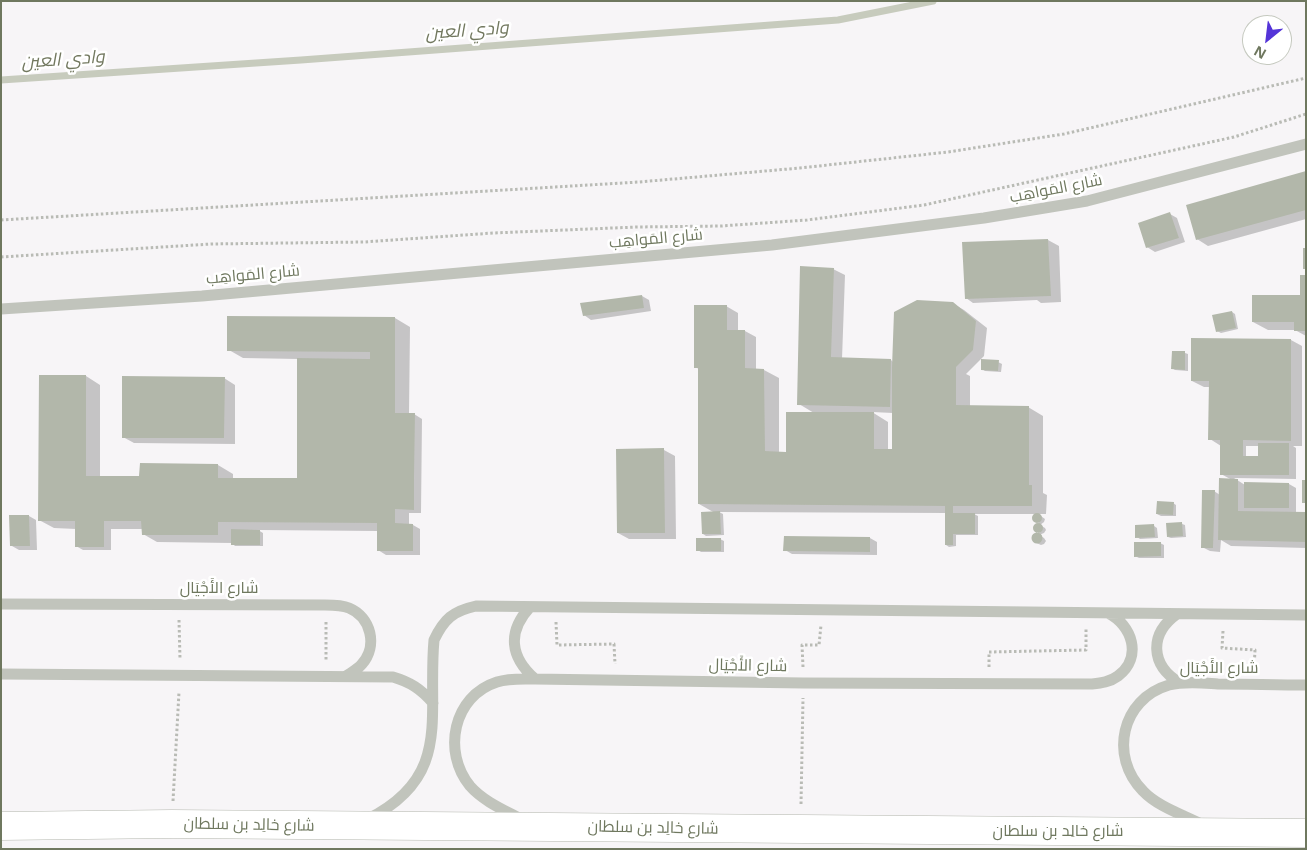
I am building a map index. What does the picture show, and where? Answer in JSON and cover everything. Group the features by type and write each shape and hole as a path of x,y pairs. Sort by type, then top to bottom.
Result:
{"main road":[{"name":"شارع خالِد بن سلطان","path":"1,826 172,824 1305,833"},
{"path":"1278,849 1305,833"}],"lane":[{"name":"شارع المَواهِب","path":"1,309 202,296 772,245 946,223 1086,201 1306,144"},
{"name":"شارع الأَجْيَال","path":"1,604 325,605 348,607 366,621 371,643 369,654 363,663 346,676"},
{"path":"350,826 382,812 395,803 416,780 429,751 432,736 434,640 440,627 449,616 462,609 476,606 1306,615"},
{"path":"530,607 516,627 514,638 515,650 519,661 535,679"},
{"name":"شارع الأَجْيَال","path":"533,826 495,805 471,787 462,774 456,759 454,743 461,713 470,700 482,689 496,682 511,679 535,679 803,683 1106,683 1118,676 1127,666 1132,654 1132,640 1126,628 1117,618 1105,612"},
{"path":"1177,614 1160,631 1156,643 1157,655 1162,667 1169,677 1180,683"},
{"path":"1,674 393,676 409,681 422,690 433,703"},
{"name":"شارع الأَجْيَال","path":"1215,831 1144,793 1133,779 1126,764 1123,746 1125,729 1132,713 1142,700 1157,690 1180,683 1306,685"}],"path":[{"path":"1,220 639,182 820,166 948,152 1064,134 1306,78"},
{"path":"1,257 212,244 364,242 493,233 636,227 721,226 807,220 924,205 1234,137 1306,114"},
{"path":"172,824 180,676 179,604"},
{"path":"325,605 327,676"},
{"path":"556,607 557,645 614,644 616,680"},
{"path":"800,830 802,645 819,645 822,611"},
{"path":"989,682 989,652 1086,650 1086,612"},
{"path":"1224,615 1222,648 1255,650 1253,684"}],"building":[{"path":"1306,171 1306,210 1196,240 1186,205"},
{"path":"1170,212 1179,238 1146,248 1138,223"},
{"path":"1048,239 1051,296 965,299 962,242"},
{"path":"1303,248 1306,248 1306,269 1303,269"},
{"path":"800,266 834,268 831,357 891,359 890,407 797,405"},
{"path":"1300,275 1306,275 1306,331 1294,331 1294,322 1252,322 1252,295 1300,295"},
{"path":"642,295 644,308 583,316 580,303"},
{"path":"917,300 953,302 976,321 973,350 956,367 956,405 1029,406 1029,485 1032,485 1032,506 953,506 953,513 975,513 975,534 953,534 953,545 945,545 945,506 698,504 698,368 694,368 694,305 727,305 727,330 745,330 745,368 764,369 765,451 786,452 786,412 874,412 874,449 892,449 894,312"},
{"path":"1232,311 1236,328 1216,332 1212,315"},
{"path":"227,316 395,317 395,413 415,413 414,510 395,509 395,523 413,524 413,551 377,551 377,523 218,522 218,535 142,535 141,521 104,521 104,547 75,547 75,521 38,521 39,375 86,375 86,476 139,476 140,463 218,464 218,478 297,478 297,358 370,359 370,352 227,351"},
{"path":"1191,338 1291,339 1291,441 1243,440 1243,456 1258,456 1258,443 1289,443 1289,475 1220,475 1220,440 1208,440 1209,381 1191,381"},
{"path":"1172,351 1185,351 1185,370 1171,369"},
{"path":"981,359 999,360 998,371 981,370"},
{"path":"122,376 225,377 224,438 122,438"},
{"path":"664,448 665,533 617,533 616,449"},
{"path":"1219,478 1238,479 1238,511 1306,512 1306,542 1218,540"},
{"path":"1302,480 1306,480 1306,503 1302,503"},
{"path":"1244,482 1289,483 1289,508 1244,508"},
{"path":"1202,490 1215,490 1213,548 1201,548"},
{"path":"1157,501 1174,502 1173,515 1156,514"},
{"path":"720,511 721,534 702,534 701,512"},
{"path":"1037,513 1042,518 1037,523 1032,518"},
{"path":"9,515 29,515 30,546 10,546"},
{"path":"1182,522 1183,536 1167,537 1166,523"},
{"path":"1038,523 1043,528 1038,533 1033,528"},
{"path":"1154,524 1155,537 1135,538 1135,525"},
{"path":"231,529 260,530 260,545 231,545"},
{"path":"1035,533 1039,533 1042,538 1041,542 1035,543 1032,540 1032,536"},
{"path":"784,536 870,537 870,552 783,551"},
{"path":"696,538 721,538 721,551 696,551"},
{"path":"1134,542 1161,542 1161,556 1134,557"}],"waterway":[{"name":"وادي العين","path":"1,80 301,60 838,20 933,1"}]}
